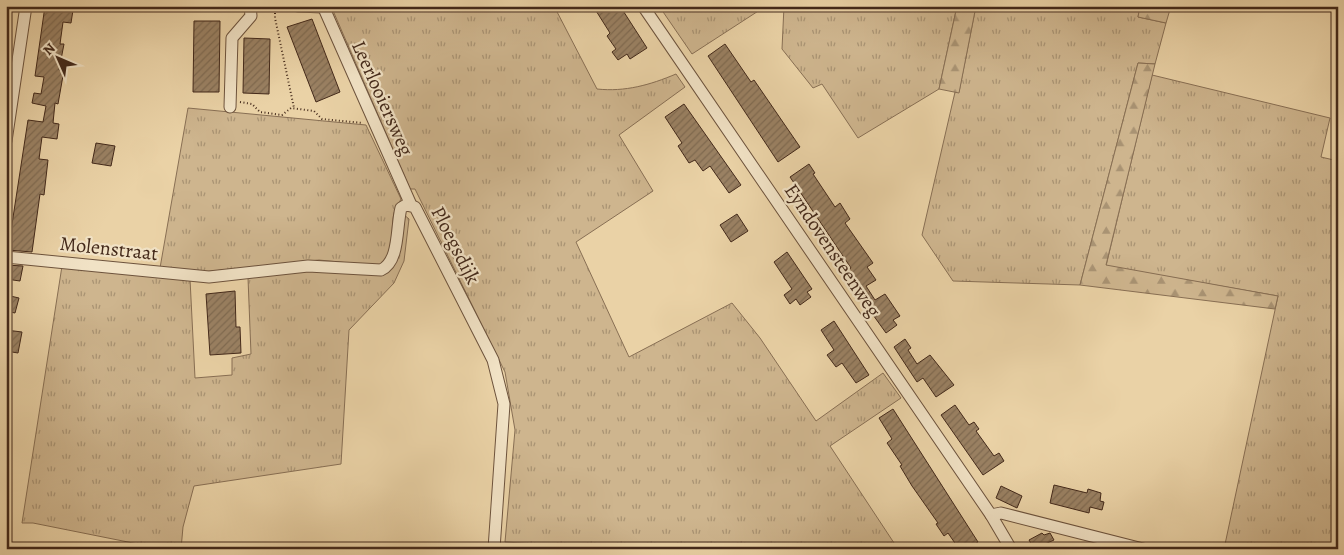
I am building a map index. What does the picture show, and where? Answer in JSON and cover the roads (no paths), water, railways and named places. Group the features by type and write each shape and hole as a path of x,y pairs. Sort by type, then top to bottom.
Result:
{"street":[{"path":"6,141 26,6"},
{"path":"230,104 232,38 251,16 250,6"},
{"path":"298,6 323,6"},
{"name":"Leerlooiersweg","path":"323,6 411,205"},
{"name":"Eyndovensteenweg","path":"643,6 991,515 1011,549"},
{"name":"Ploegsdijk","path":"209,277 308,266 380,270 386,267 394,255 401,208 411,205 418,213 493,360 498,375 504,404 494,549"},
{"name":"Molenstraat","path":"6,257 209,277"},
{"path":"991,515 1001,513 1143,549"}]}
